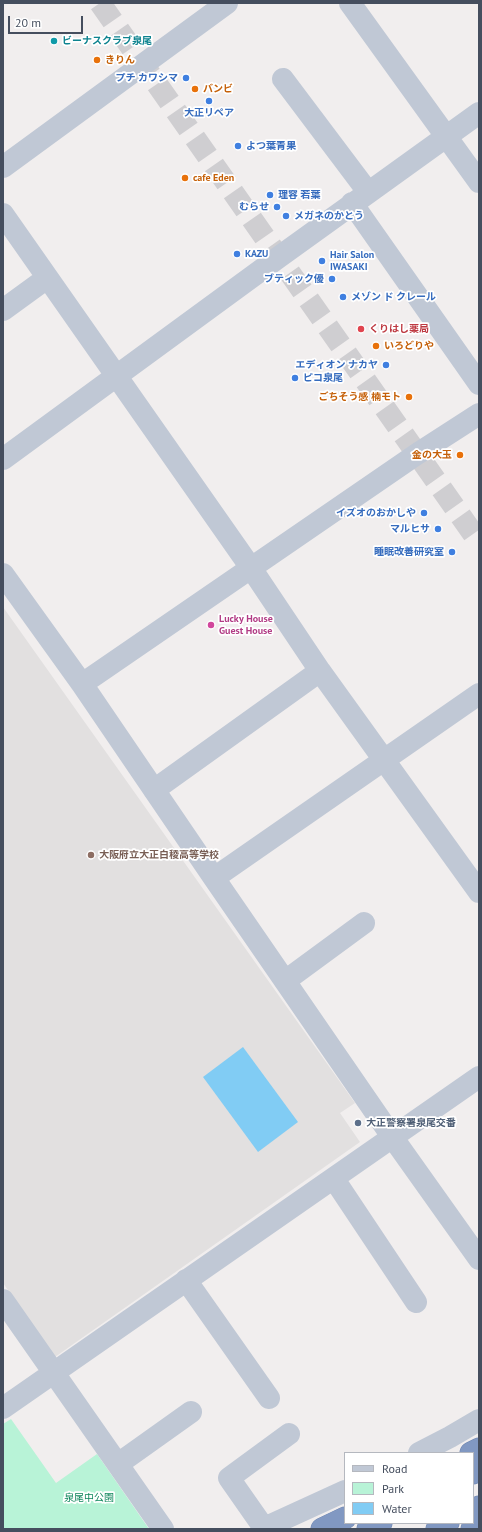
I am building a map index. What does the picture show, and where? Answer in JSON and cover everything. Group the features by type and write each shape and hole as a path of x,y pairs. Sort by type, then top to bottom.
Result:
{"highway":[{"path":"322,1529 344,1518"},
{"path":"368,1529 379,1524"},
{"path":"437,1529 446,1524"},
{"path":"472,1529 479,1525"}],"street":[{"path":"3,167 227,3"},
{"path":"350,3 479,182"},
{"path":"283,79 479,384"},
{"path":"3,459 360,198 479,113"},
{"path":"3,214 251,568 320,671 479,892"},
{"path":"3,310 47,278"},
{"path":"82,684 417,454 479,414"},
{"path":"3,574 82,684 284,981 479,1259"},
{"path":"154,790 320,671"},
{"path":"214,878 479,694"},
{"path":"284,981 364,923"},
{"path":"3,1408 479,1077"},
{"path":"334,1178 416,1302"},
{"path":"186,1280 268,1398"},
{"path":"5,1309 53,1373 163,1529"},
{"path":"118,1464 191,1412"},
{"path":"421,1452 479,1420"},
{"path":"289,1434 229,1478 263,1529 344,1491"}],"shaded area":[{"name":"大阪府立大正白稜高等学校","path":"3,607 355,1103 340,1113 360,1142 55,1357 3,1283"}],"green space":[{"name":"泉尾中公園","path":"11,1419 56,1483 97,1454 149,1529 3,1529 3,1424"}],"water":[{"path":"243,1047 298,1122 258,1152 203,1077"}],"tunnel":[{"path":"100,3 479,542"}],"place":[{"name":"ビーナスクラブ泉尾","path":"54,41"},
{"name":"きりん","path":"97,60"},
{"name":"プチ カワシマ","path":"186,78"},
{"name":"バンビ","path":"195,89"},
{"name":"大正リペア","path":"209,101"},
{"name":"よつ葉青果","path":"238,146"},
{"name":"cafe Eden","path":"185,178"},
{"name":"理容 若葉","path":"270,195"},
{"name":"むらせ","path":"277,207"},
{"name":"メガネのかとう","path":"286,216"},
{"name":"KAZU","path":"237,254"},
{"name":"Hair Salon IWASAKI","path":"322,261"},
{"name":"ブティック優","path":"332,279"},
{"name":"メゾン ド クレール","path":"343,297"},
{"name":"くりはし薬局","path":"361,329"},
{"name":"いろどりや","path":"376,346"},
{"name":"エディオン ナカヤ","path":"386,365"},
{"name":"ピコ泉尾","path":"295,378"},
{"name":"ごちそう感 楠モト","path":"409,397"},
{"name":"金の大玉","path":"460,455"},
{"name":"イズオのおかしや","path":"424,513"},
{"name":"マルヒサ","path":"438,529"},
{"name":"睡眠改善研究室","path":"452,552"},
{"name":"Lucky House Guest House","path":"211,625"},
{"name":"大阪府立大正白稜高等学校","path":"91,855"},
{"name":"大正警察署泉尾交番","path":"358,1123"}]}
